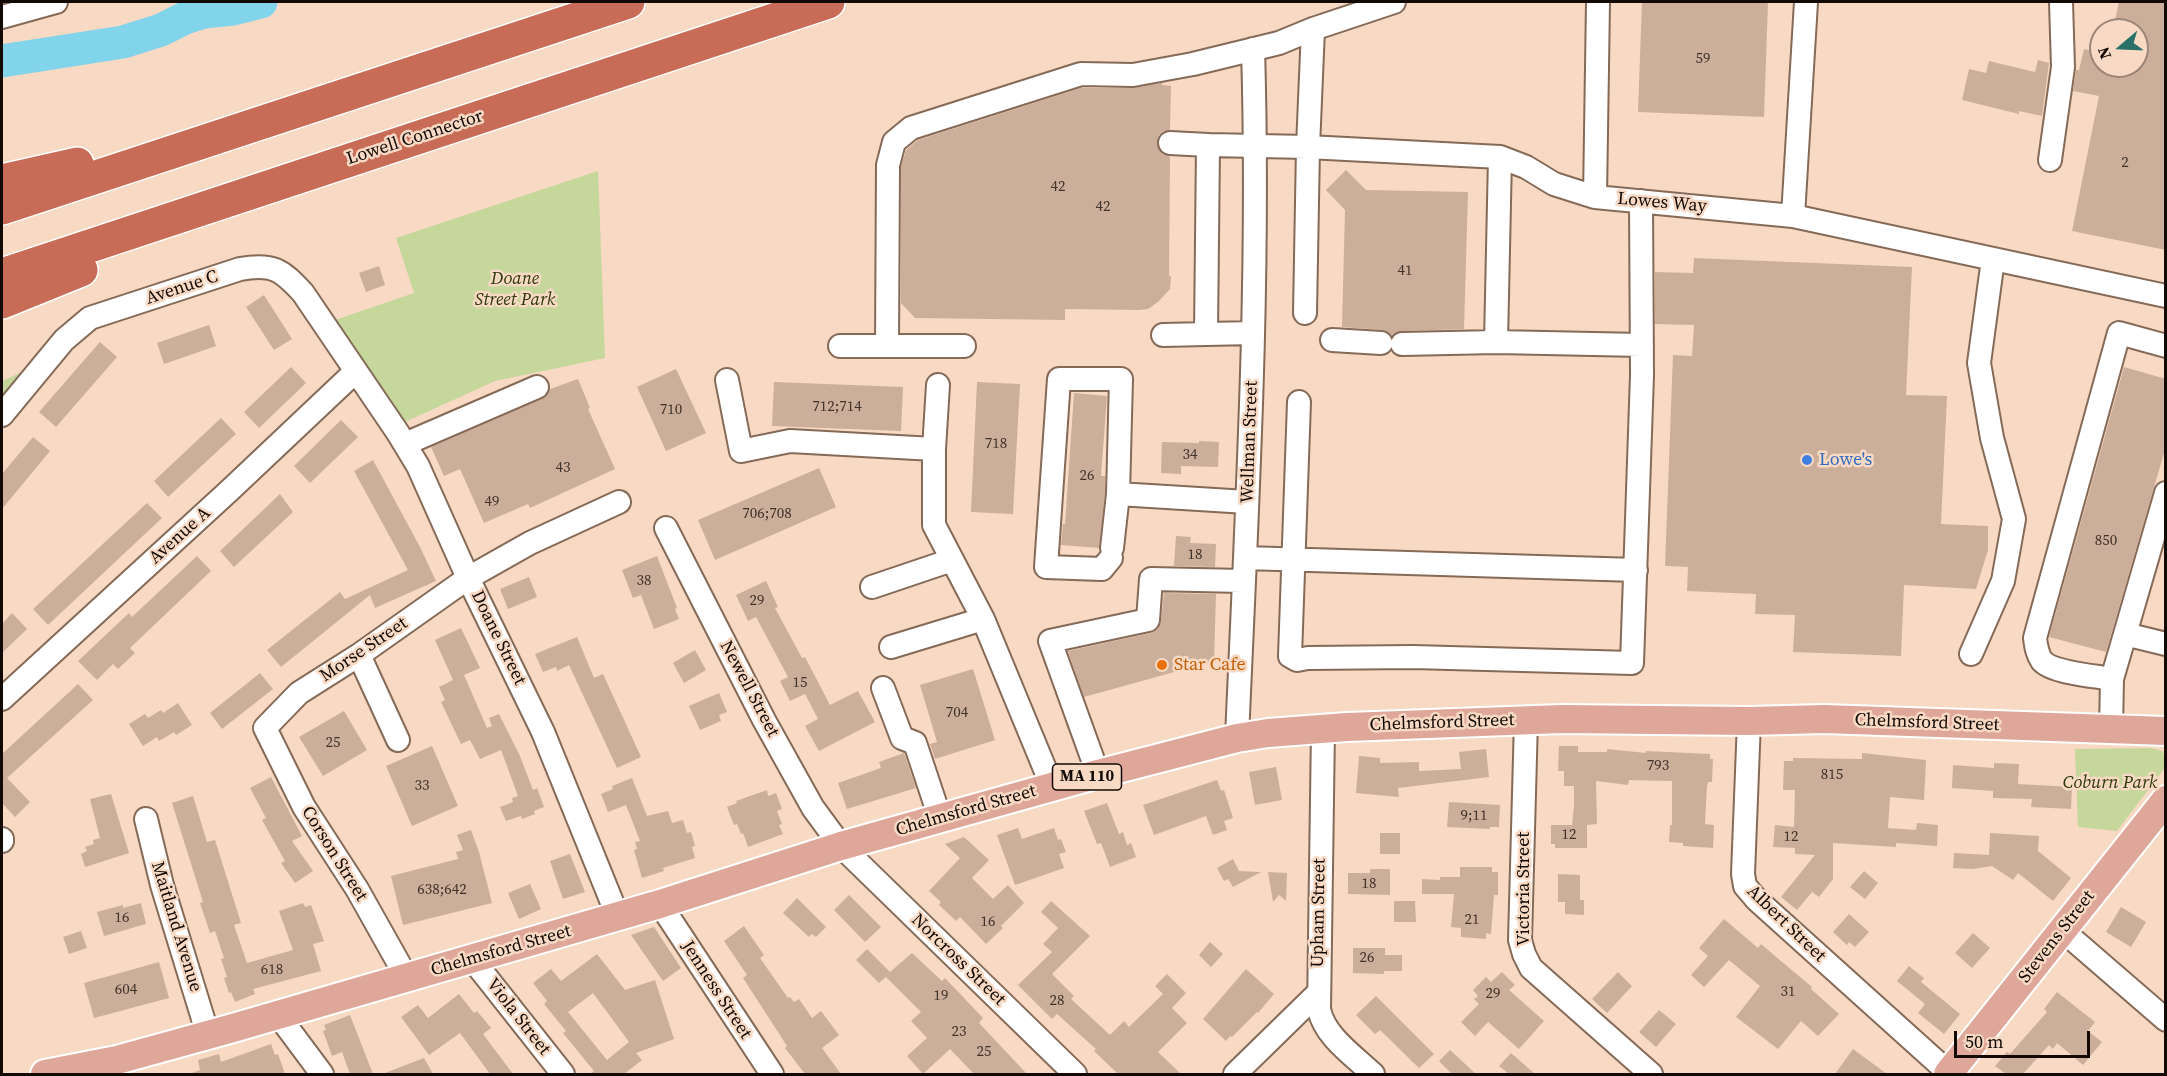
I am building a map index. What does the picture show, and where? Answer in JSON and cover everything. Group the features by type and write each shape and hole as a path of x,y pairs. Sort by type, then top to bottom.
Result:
{"highway":[{"path":"2,208 628,2"},
{"name":"Lowell Connector","path":"2,275 828,2"},
{"path":"2,181 243,128"},
{"path":"2,302 193,222 263,188"}],"main road":[{"name":"Chelmsford Street","path":"45,1074 76,1072 208,1035 660,904 841,846 1052,786 1237,738 1323,729 1526,720 1824,719 2166,731"},
{"name":"Stevens Street","path":"1949,1074 2166,800"}],"street":[{"path":"2,17 56,2"},
{"path":"886,345 888,165 894,142 911,128 1081,74 1133,75 1193,64 1279,43 1312,29 1394,2"},
{"path":"1594,197 1598,2"},
{"path":"1793,216 1806,2"},
{"path":"2050,160 2063,67 2061,2"},
{"path":"1305,314 1312,29"},
{"path":"1253,49 1256,147"},
{"name":"Lowes Way","path":"1170,143 1308,147 1500,158 1526,167 1554,184 1594,197 1793,216 2166,296"},
{"path":"1206,334 1208,145"},
{"name":"Wellman Street","path":"1237,738 1253,333 1256,147"},
{"path":"1496,342 1500,158"},
{"path":"1299,402 1290,656 1297,660 1413,657 1632,663 1642,345 1641,201"},
{"path":"1971,654 2003,581 2014,519 1992,438 1979,363 1993,259"},
{"name":"Avenue C","path":"2,415 63,340 90,318 240,269 256,266 273,268 287,276 303,293 356,371"},
{"path":"1163,335 1253,333"},
{"path":"2112,679 2051,667 2042,661 2036,650 2035,638 2120,333 2166,346"},
{"path":"1332,340 1391,343 1496,342 1642,345"},
{"path":"840,346 964,346"},
{"name":"Doane Street","path":"356,371 405,444 434,499 468,578 543,732 618,916"},
{"name":"Avenue A","path":"2,699 356,371"},
{"path":"1059,379 1121,379 1118,494 1111,553 1102,569 1046,567 1059,379"},
{"path":"727,380 741,451 790,441 934,449"},
{"path":"938,385 934,449 934,525 983,619 1052,786"},
{"path":"405,444 537,387"},
{"path":"2110,729 2112,679 2166,493"},
{"path":"1118,494 1247,502"},
{"name":"Morse Street","path":"265,728 299,693 359,655 468,578 530,543 619,502"},
{"name":"Newell Street","path":"666,528 813,808 841,846"},
{"path":"1245,558 1636,570"},
{"path":"872,587 952,560"},
{"path":"1098,774 1050,641 1148,620 1151,579 1244,581"},
{"path":"891,647 983,619"},
{"path":"2125,634 2166,644"},
{"path":"359,655 398,740"},
{"path":"883,688 902,738 915,743 940,818"},
{"name":"Victoria Street","path":"1526,720 1521,940 1524,954 1531,968 1651,1074"},
{"name":"Albert Street","path":"1749,721 1743,874 1745,886 1757,900 1949,1074"},
{"name":"Corson Street","path":"265,728 304,807 357,889 407,978"},
{"name":"Upham Street","path":"1323,729 1318,993 1320,1017 1324,1026 1373,1074"},
{"name":"Maitland Avenue","path":"146,819 162,885 208,1035"},
{"name":"Norcross Street","path":"841,846 1075,1074"},
{"name":"Jenness Street","path":"660,904 772,1074"},
{"path":"2062,930 2166,1020"},
{"name":"Viola Street","path":"472,959 563,1074"},
{"path":"1235,1074 1318,993"},
{"path":"278,1015 322,1074"}],"green space":[{"name":"Doane Street Park","path":"598,171 605,358 495,381 405,422 335,320 414,293 396,238"},
{"path":"47,361 2,415 2,381"},
{"name":"Coburn Park","path":"2152,748 2162,751 2165,756 2164,769 2117,831 2078,827 2075,749"}],"building":[{"path":"1642,2 1768,2 1764,117 1638,112"},
{"path":"2119,2 2166,2 2166,250 2072,231 2099,96 2073,91 2076,70 2079,70 2084,49 2089,50 2089,78 2149,78 2149,18 2116,18"},
{"path":"2038,60 2049,63 2042,116 2019,111 2019,114 1962,100 1969,69 1986,73 1989,61 2035,72"},
{"path":"1162,83 1162,85 1171,86 1170,130 1159,135 1157,143 1162,154 1170,157 1169,276 1171,276 1170,289 1158,302 1148,309 1139,310 1065,309 1065,320 915,318 901,303 901,167 906,150 918,140 1081,88 1133,88"},
{"path":"1346,170 1366,190 1468,192 1464,329 1402,331 1392,336 1382,330 1342,327 1345,210 1326,190"},
{"name":"Lowe's","path":"1694,258 1912,267 1906,395 1947,396 1941,524 1988,526 1988,550 1976,589 1904,585 1901,656 1793,652 1795,615 1755,614 1756,594 1687,591 1688,567 1665,566 1673,355 1692,356 1694,325 1655,324 1655,272 1693,273"},
{"path":"379,266 385,285 366,292 359,273"},
{"path":"264,295 292,339 274,350 246,307"},
{"path":"209,325 216,346 164,364 157,343"},
{"path":"100,342 117,357 56,427 39,412"},
{"path":"291,367 306,383 259,428 244,412"},
{"path":"2124,367 2166,379 2166,446 2106,652 2049,637"},
{"path":"676,369 706,433 666,451 637,387"},
{"path":"578,379 590,408 588,409 615,469 530,508 528,504 484,523 460,469 444,476 431,447 542,399 550,389"},
{"path":"774,382 903,387 901,431 772,426"},
{"path":"977,382 1020,384 1013,514 971,512"},
{"path":"1074,393 1107,396 1101,476 1105,476 1105,493 1099,548 1061,545 1063,524 1065,524"},
{"path":"221,418 236,434 168,497 154,481"},
{"path":"341,420 358,437 310,483 294,466"},
{"path":"33,437 50,451 2,509 2,474"},
{"path":"1199,441 1219,442 1218,467 1181,466 1181,474 1161,473 1162,442 1199,443"},
{"path":"373,460 436,581 375,608 370,595 281,667 267,650 340,592 345,599 408,570 354,471"},
{"path":"819,468 836,507 715,560 698,520"},
{"path":"280,494 293,512 234,567 220,551"},
{"path":"147,503 162,518 48,625 33,609"},
{"path":"1176,536 1191,537 1190,543 1216,544 1215,567 1174,566"},
{"path":"197,556 211,571 130,648 135,653 118,669 113,664 97,680 78,661 129,613 132,617"},
{"path":"657,556 679,619 654,629 641,595 633,598 622,570"},
{"path":"529,577 537,597 508,609 500,589"},
{"path":"766,581 778,607 775,608 802,658 805,657 830,705 858,691 875,722 819,751 805,726 818,719 805,694 790,701 780,681 788,677 756,617 748,621 736,595"},
{"path":"1164,593 1216,594 1214,661 1084,697 1068,651 1151,633 1158,629"},
{"path":"12,613 27,629 2,653 2,624"},
{"path":"461,628 480,668 464,675 487,728 492,726 489,718 499,714 520,756 533,790 537,788 544,807 534,811 535,814 522,819 521,816 506,821 500,807 513,802 512,798 518,796 501,750 480,759 470,740 461,744 441,702 445,700 439,687 453,680 435,640"},
{"path":"577,637 594,678 603,674 641,757 617,768 569,665 557,671 556,667 543,672 535,654"},
{"path":"695,650 706,670 684,683 673,663"},
{"path":"973,669 995,740 935,759 930,744 937,742 920,685"},
{"path":"260,673 273,689 222,729 210,713"},
{"path":"78,684 93,700 7,778 30,802 15,817 2,803 2,754"},
{"path":"719,693 727,712 719,715 721,721 700,730 689,706"},
{"path":"178,703 192,725 176,735 174,732 159,741 157,737 143,746 129,724 145,714 148,718 161,710 163,713"},
{"path":"344,711 367,750 323,776 299,737"},
{"path":"432,746 458,806 412,826 386,766"},
{"path":"1559,746 1578,746 1578,752 1607,752 1607,749 1646,753 1646,751 1710,754 1710,759 1713,759 1712,782 1708,782 1707,786 1705,824 1714,825 1713,848 1683,846 1683,843 1669,842 1670,825 1672,825 1672,781 1629,780 1628,785 1596,781 1597,824 1587,825 1587,848 1555,848 1555,844 1551,844 1551,825 1572,825 1574,806 1574,786 1564,786 1564,771 1558,771"},
{"path":"1486,749 1489,777 1398,788 1399,797 1356,793 1359,756 1380,758 1380,763 1419,762 1419,771 1461,769 1459,752"},
{"path":"904,753 916,788 847,809 838,783 881,768 879,762"},
{"path":"1862,753 1926,760 1924,800 1890,797 1888,828 1916,830 1917,823 1938,825 1937,846 1896,843 1896,847 1833,843 1833,879 1819,897 1812,892 1797,910 1781,897 1815,855 1795,854 1795,848 1773,847 1775,825 1794,827 1795,790 1783,790 1784,761 1793,761 1793,758 1862,759"},
{"path":"1994,763 2019,764 2018,784 2072,787 2071,809 2031,807 2032,799 1993,798 1993,791 1952,788 1953,765 1994,768"},
{"path":"1276,767 1282,800 1255,805 1249,772"},
{"path":"271,777 302,836 292,841 313,871 295,883 281,863 285,861 262,820 266,818 250,788"},
{"path":"632,778 647,816 668,811 672,823 683,820 687,833 691,832 695,846 692,847 695,858 663,868 664,871 642,878 634,850 637,849 635,842 640,841 626,805 608,812 601,794 613,789 612,786"},
{"path":"1217,780 1221,791 1224,790 1233,818 1224,821 1227,830 1213,835 1206,816 1154,835 1143,805"},
{"path":"767,790 768,796 776,793 782,809 777,811 783,834 748,847 743,833 741,834 737,824 734,825 727,807 737,803 736,801"},
{"path":"111,794 129,853 85,867 81,854 87,851 85,847 94,844 93,840 100,838 90,799"},
{"path":"193,796 207,842 215,840 241,923 234,925 247,963 293,950 279,911 303,903 305,907 311,905 324,941 313,944 321,971 253,989 255,994 235,1002 224,978 227,977 221,959 224,958 215,931 210,933 200,903 203,902 172,803"},
{"path":"1449,802 1500,805 1499,827 1490,827 1490,829 1447,827"},
{"path":"1107,803 1119,834 1123,832 1127,845 1131,843 1136,857 1110,867 1101,843 1097,844 1084,811"},
{"path":"1018,828 1022,839 1054,828 1066,852 1059,854 1064,868 1015,885 997,835"},
{"path":"471,830 492,903 403,925 391,876 458,859 456,852 463,850 457,835"},
{"path":"1380,833 1400,833 1400,854 1380,854"},
{"path":"1990,833 2039,836 2038,851 2071,878 2053,901 2018,873 2013,880 1992,866 1973,869 1953,868 1954,853 1989,855"},
{"path":"964,837 989,860 972,878 993,899 1008,885 1024,903 986,944 960,917 956,921 939,905 941,902 929,891 960,858 945,844"},
{"path":"570,854 585,892 563,899 550,861"},
{"path":"1233,859 1239,871 1261,872 1233,887 1228,879 1224,881 1217,868"},
{"path":"1460,867 1492,867 1492,872 1498,872 1498,895 1494,895 1491,934 1486,933 1486,939 1461,937 1461,928 1451,927 1454,894 1422,894 1422,879 1440,880 1440,877 1460,877"},
{"path":"1370,869 1390,869 1390,895 1348,894 1348,873 1370,873"},
{"path":"1864,871 1878,883 1865,899 1850,887"},
{"path":"1268,872 1287,873 1286,901 1279,895 1273,902"},
{"path":"1558,874 1580,875 1580,900 1584,900 1584,915 1565,914 1565,902 1558,902"},
{"path":"530,884 541,909 519,919 508,893"},
{"path":"849,895 881,927 865,942 834,910"},
{"path":"797,898 826,927 816,937 812,934 809,937 783,913"},
{"path":"1051,901 1090,936 1052,974 1074,996 1071,999 1110,1035 1124,1021 1129,1027 1163,994 1155,986 1167,974 1186,993 1172,1008 1187,1023 1158,1052 1181,1074 1118,1074 1094,1051 1096,1049 1057,1014 1052,1019 1018,985 1052,952 1043,944 1058,928 1041,912"},
{"path":"1394,901 1415,901 1416,922 1394,922"},
{"path":"141,903 146,924 104,936 97,912"},
{"path":"2121,907 2146,922 2131,947 2106,932"},
{"path":"1849,914 1869,932 1855,947 1849,942 1847,945 1833,932"},
{"path":"1724,919 1758,948 1761,944 1812,987 1811,989 1839,1014 1818,1036 1801,1021 1778,1049 1736,1017 1760,986 1729,960 1704,987 1691,975 1708,956 1699,948"},
{"path":"744,926 764,955 760,958 788,998 790,997 794,1002 799,999 812,1018 821,1011 839,1035 822,1048 841,1074 805,1074 785,1048 787,1046 743,978 747,975 724,941"},
{"path":"654,927 681,968 663,981 631,935"},
{"path":"81,931 87,948 69,954 63,937"},
{"path":"1973,933 1990,948 1972,968 1955,953"},
{"path":"1210,942 1223,954 1211,967 1199,955"},
{"path":"1353,948 1385,948 1385,955 1402,955 1402,971 1384,971 1384,974 1353,973"},
{"path":"867,949 890,972 912,953 942,981 945,978 983,1018 979,1023 1027,1074 974,1074 950,1049 923,1074 907,1056 927,1038 911,1021 921,1012 886,977 879,983 856,960"},
{"path":"597,954 625,990 655,980 674,1039 636,1053 642,1060 624,1074 590,1074 594,1071 563,1033 566,1031 544,1004 547,1001 533,983 551,969 561,981","holes":["593,993 629,1042 607,1060 568,1012"]},
{"path":"159,962 169,998 94,1018 84,983"},
{"path":"1909,966 1924,978 1921,982 1960,1014 1944,1034 1918,1013 1925,1004 1897,981"},
{"path":"1246,969 1274,994 1258,1013 1226,1041 1203,1019"},
{"path":"1502,972 1515,985 1509,990 1544,1021 1519,1049 1488,1022 1475,1036 1461,1022 1479,1004 1474,999 1478,996 1473,990 1486,977 1491,982"},
{"path":"1618,972 1632,986 1607,1013 1592,999"},
{"path":"2057,992 2095,1022 2088,1031 2102,1042 2083,1065 2057,1043 2053,1049 2049,1045 2023,1074 2006,1074 1995,1066 2007,1052 2010,1054 2047,1012 2044,1009"},
{"path":"459,994 474,1013 477,1011 491,1028 483,1034 513,1074 490,1074 460,1033 429,1055 401,1017 418,1005 428,1018"},
{"path":"1376,996 1434,1054 1419,1068 1380,1030 1375,1034 1356,1015"},
{"path":"1659,1010 1676,1024 1656,1047 1639,1032"},
{"path":"350,1015 373,1074 350,1074 342,1052 332,1056 323,1031 326,1030 324,1025"},
{"path":"271,1044 275,1055 278,1054 285,1074 192,1073 200,1070 198,1060 219,1054 221,1062"},
{"path":"1853,1049 1887,1074 1835,1074"},
{"path":"1450,1050 1476,1074 1452,1074 1439,1061"},
{"path":"1511,1053 1535,1074 1509,1074 1499,1066"},
{"path":"424,1058 433,1074 385,1073"}],"waterway":[{"path":"2,61 123,42 161,30 185,18 204,12 233,9 261,2"}],"place":[{"name":"Lowe's","path":"1807,460"},
{"name":"Star Cafe","path":"1162,665"}]}
